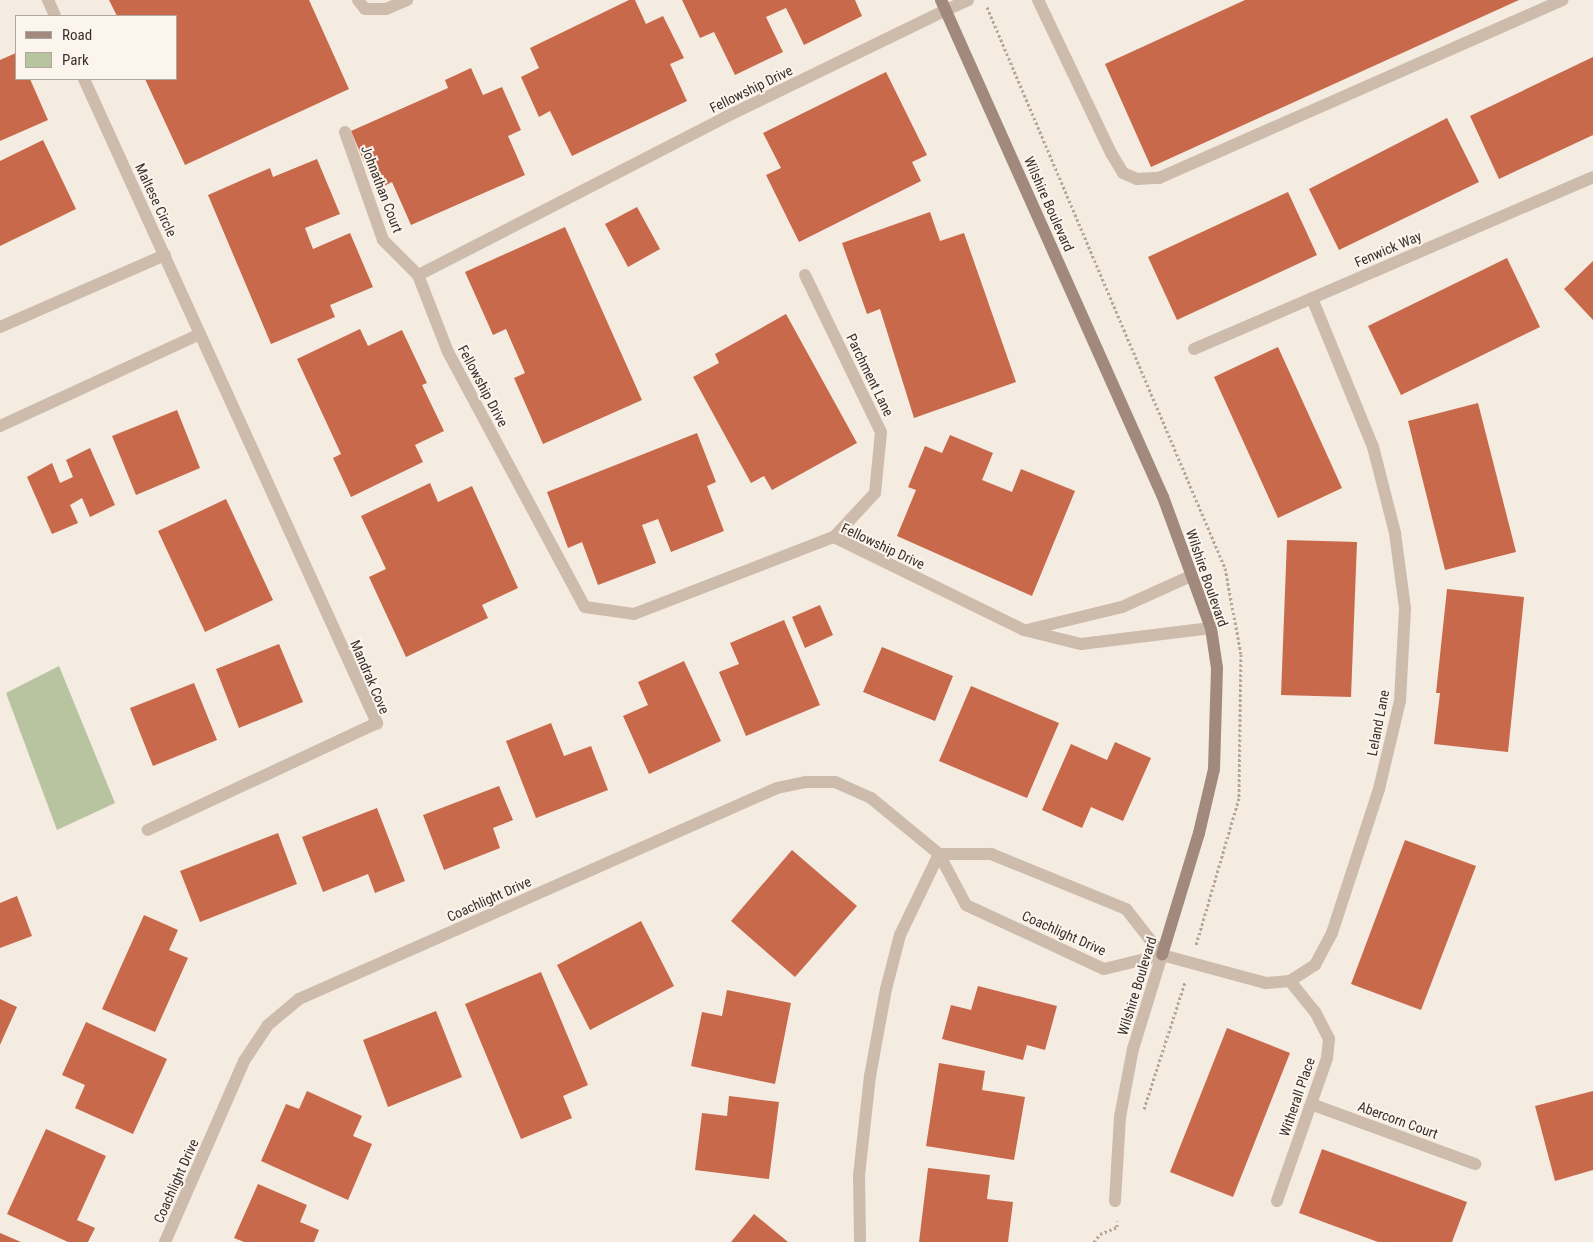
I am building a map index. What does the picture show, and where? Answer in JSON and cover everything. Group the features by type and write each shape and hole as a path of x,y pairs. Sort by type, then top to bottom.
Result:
{"street":[{"path":"48,0 55,15"},
{"path":"358,0 365,9 386,9 407,0"},
{"name":"Fellowship Drive","path":"968,0 943,5 418,274 448,352 585,607 634,614 834,537 1024,630 1081,644 1211,628"},
{"path":"1038,0 1111,153 1123,173 1137,180 1159,178 1563,0"},
{"name":"Wilshire Boulevard","path":"943,5 1163,496 1211,628 1217,668 1214,769 1199,834 1133,1049 1120,1117 1115,1201"},
{"name":"Maltese Circle","path":"84,80 165,255 198,335 247,442"},
{"name":"Johnathan Court","path":"345,132 383,240 418,274"},
{"name":"Fenwick Way","path":"1194,349 1593,177"},
{"path":"0,327 165,255"},
{"name":"Parchment Lane","path":"805,275 881,432 875,493 834,537"},
{"name":"Leland Lane","path":"1290,981 1315,965 1332,933 1379,789 1400,700 1405,608 1395,533 1374,448 1312,298"},
{"path":"0,426 198,335"},
{"name":"Mandrak Cove","path":"148,830 376,723 247,442"},
{"path":"1024,630 1122,607 1191,576"},
{"name":"Coachlight Drive","path":"165,1242 244,1061 268,1025 299,999 777,788 806,782 835,782 871,798 939,854 966,905 1104,968 1162,955"},
{"path":"860,1242 859,1175 870,1076 886,989 900,935 939,854 991,854 1126,909 1162,955 1266,982 1290,981"},
{"name":"Witherall Place","path":"1277,1201 1327,1058 1329,1039 1316,1012 1290,981"},
{"name":"Abercorn Court","path":"1311,1104 1475,1164"}],"path":[{"path":"1094,1242 1100,1234 1118,1227 1115,1201"}],"green space":[{"path":"59,666 115,803 57,830 6,693"}],"building":[{"path":"109,0 309,0 349,89 185,165 145,80 178,80 178,15 116,15"},
{"path":"629,0 635,0 646,24 663,16 684,58 670,64 687,101 572,156 550,111 539,117 521,77 539,68 530,48"},
{"path":"682,0 855,0 862,16 804,45 786,8 766,17 783,52 735,75 714,32 700,38"},
{"path":"1245,0 1519,0 1151,167 1105,64"},
{"path":"15,53 15,80 30,80 48,120 0,141 0,60"},
{"path":"1593,57 1593,135 1499,179 1470,116"},
{"path":"471,68 483,95 502,87 521,130 508,136 525,175 411,225 392,182 376,190 351,131 448,88 445,80"},
{"path":"886,72 927,155 912,162 921,181 799,242 766,175 781,168 763,133"},
{"path":"1447,118 1479,182 1339,250 1309,189"},
{"path":"43,140 76,209 0,246 0,161"},
{"path":"317,159 340,214 305,228 313,249 350,233 373,287 330,305 335,317 271,344 208,195 270,168 273,177"},
{"path":"1288,192 1317,255 1177,320 1148,257"},
{"path":"637,207 660,249 628,267 605,224"},
{"path":"930,212 940,241 964,233 1016,382 914,418 880,309 867,314 842,243"},
{"path":"565,227 642,400 543,444 514,378 525,373 506,329 493,335 465,272"},
{"path":"1507,258 1540,327 1401,395 1368,326"},
{"path":"1593,261 1593,320 1564,289"},
{"path":"786,314 857,443 772,490 764,476 751,483 693,377 719,363 715,354"},
{"path":"360,329 368,346 402,330 427,383 422,385 444,431 415,445 423,462 351,497 333,458 341,454 297,359"},
{"path":"1278,347 1342,488 1278,518 1214,377"},
{"path":"1478,403 1516,552 1445,570 1408,421"},
{"path":"177,410 200,468 136,495 112,436"},
{"path":"697,433 716,482 707,486 724,531 671,552 658,519 642,525 656,563 598,585 582,542 568,548 547,492"},
{"path":"950,435 993,453 982,480 1012,492 1021,469 1075,491 1032,596 897,536 916,490 908,487 925,446 942,453"},
{"path":"90,448 115,505 90,517 82,498 70,505 78,523 52,534 27,477 52,463 60,483 73,477 66,460"},
{"path":"430,483 438,502 472,486 518,588 482,605 488,618 406,657 369,577 386,569 361,516"},
{"path":"226,499 273,600 205,632 158,531"},
{"path":"1287,540 1357,542 1351,697 1281,695"},
{"path":"1447,589 1524,597 1508,752 1434,744 1440,693 1436,693"},
{"path":"820,605 833,635 805,648 792,617"},
{"path":"784,620 820,705 746,736 719,672 739,664 730,643"},
{"path":"279,644 303,702 239,728 216,669"},
{"path":"882,647 953,676 935,721 863,692"},
{"path":"684,661 721,741 649,774 623,716 648,705 638,682"},
{"path":"194,683 217,740 153,766 130,708"},
{"path":"971,686 1059,723 1027,798 939,761"},
{"path":"551,723 564,756 591,746 608,790 536,818 506,741"},
{"path":"1115,742 1151,758 1123,821 1091,807 1082,828 1042,810 1071,744 1107,760"},
{"path":"499,786 513,820 493,828 500,848 444,870 423,815"},
{"path":"377,808 405,881 375,893 368,874 323,892 302,837"},
{"path":"278,833 297,884 200,922 180,871"},
{"path":"1405,840 1476,866 1421,1010 1351,984"},
{"path":"792,850 857,906 795,977 731,921"},
{"path":"17,896 32,936 0,948 0,903"},
{"path":"144,915 178,930 169,950 188,958 155,1032 102,1009"},
{"path":"641,921 674,986 590,1030 557,965"},
{"path":"541,972 588,1085 563,1096 572,1118 521,1139 465,1004"},
{"path":"978,986 1057,1006 1045,1050 1027,1045 1023,1060 942,1039 951,1005 971,1010"},
{"path":"727,990 791,1003 775,1084 691,1066 702,1012 722,1016"},
{"path":"0,999 17,1007 0,1045"},
{"path":"436,1011 462,1077 388,1107 363,1040"},
{"path":"86,1022 167,1059 133,1134 75,1108 85,1085 62,1075"},
{"path":"1227,1028 1290,1053 1233,1197 1170,1172"},
{"path":"939,1063 985,1071 982,1090 1025,1097 1014,1160 926,1146"},
{"path":"307,1091 362,1116 353,1136 372,1144 348,1200 261,1161 286,1104 299,1109"},
{"path":"1593,1091 1593,1170 1555,1181 1535,1106"},
{"path":"729,1096 779,1102 769,1179 695,1170 702,1113 727,1116"},
{"path":"46,1129 106,1156 77,1220 95,1228 88,1242 68,1242 7,1214"},
{"path":"1322,1149 1467,1202 1452,1242 1378,1242 1299,1213"},
{"path":"928,1168 990,1175 987,1199 1013,1202 1008,1242 919,1242"},
{"path":"258,1184 307,1205 300,1222 319,1230 314,1242 244,1242 234,1238"},
{"path":"754,1214 788,1242 731,1242"},
{"path":"0,1233 21,1242 0,1242"}]}
